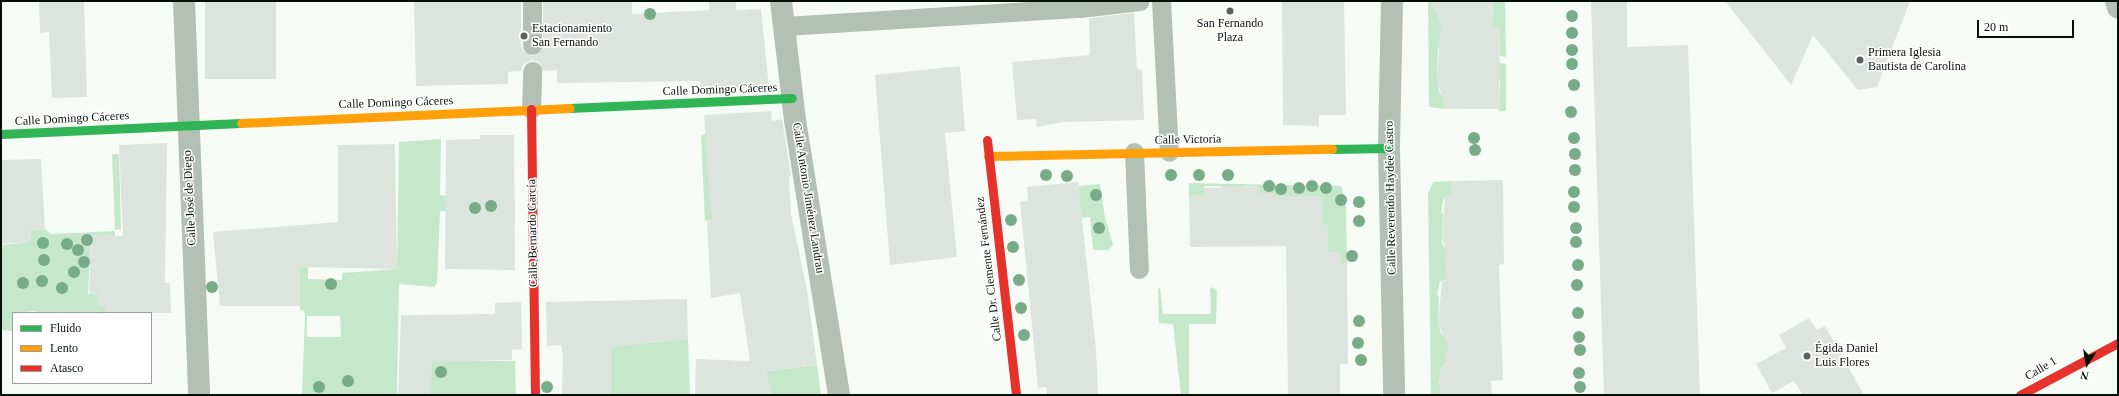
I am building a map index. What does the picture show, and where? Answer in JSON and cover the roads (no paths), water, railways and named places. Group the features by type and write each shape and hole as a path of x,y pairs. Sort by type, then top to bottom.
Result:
{"street":[{"name":"Calle José de Diego","path":"184,1 187,126 199,395"},
{"name":"Calle Antonio Jiménez Landrau","path":"781,1 792,98 839,395"},
{"name":"Calle Reverendo Haydée Castro","path":"1392,1 1389,148 1394,395"},
{"name":"Calle Domingo Cáceres","path":"1,134 792,98"},
{"name":"Calle Bernardo García","path":"531,109 535,395"},
{"name":"Calle Dr. Clemente Fernández","path":"987,140 1016,395"},
{"name":"Calle Victoria","path":"988,156 1389,148"},
{"name":"Calle 1","path":"2020,395 2061,371 2118,343"}],"lane":[{"path":"532,1 532,45"},
{"path":"784,26 916,8 1080,8 1140,1"},
{"path":"1161,1 1169,152"},
{"name":"Calle Bernardo García","path":"531,109 532,71"},
{"path":"1134,152 1139,269"}],"place":[{"name":"San Fernando Plaza","path":"1230,11"},
{"name":"Estacionamiento San Fernando","path":"524,36"},
{"name":"Primera Iglesia Bautista de Carolina","path":"1860,60"},
{"name":"Égida Daniel Luis Flores","path":"1807,356"}]}
